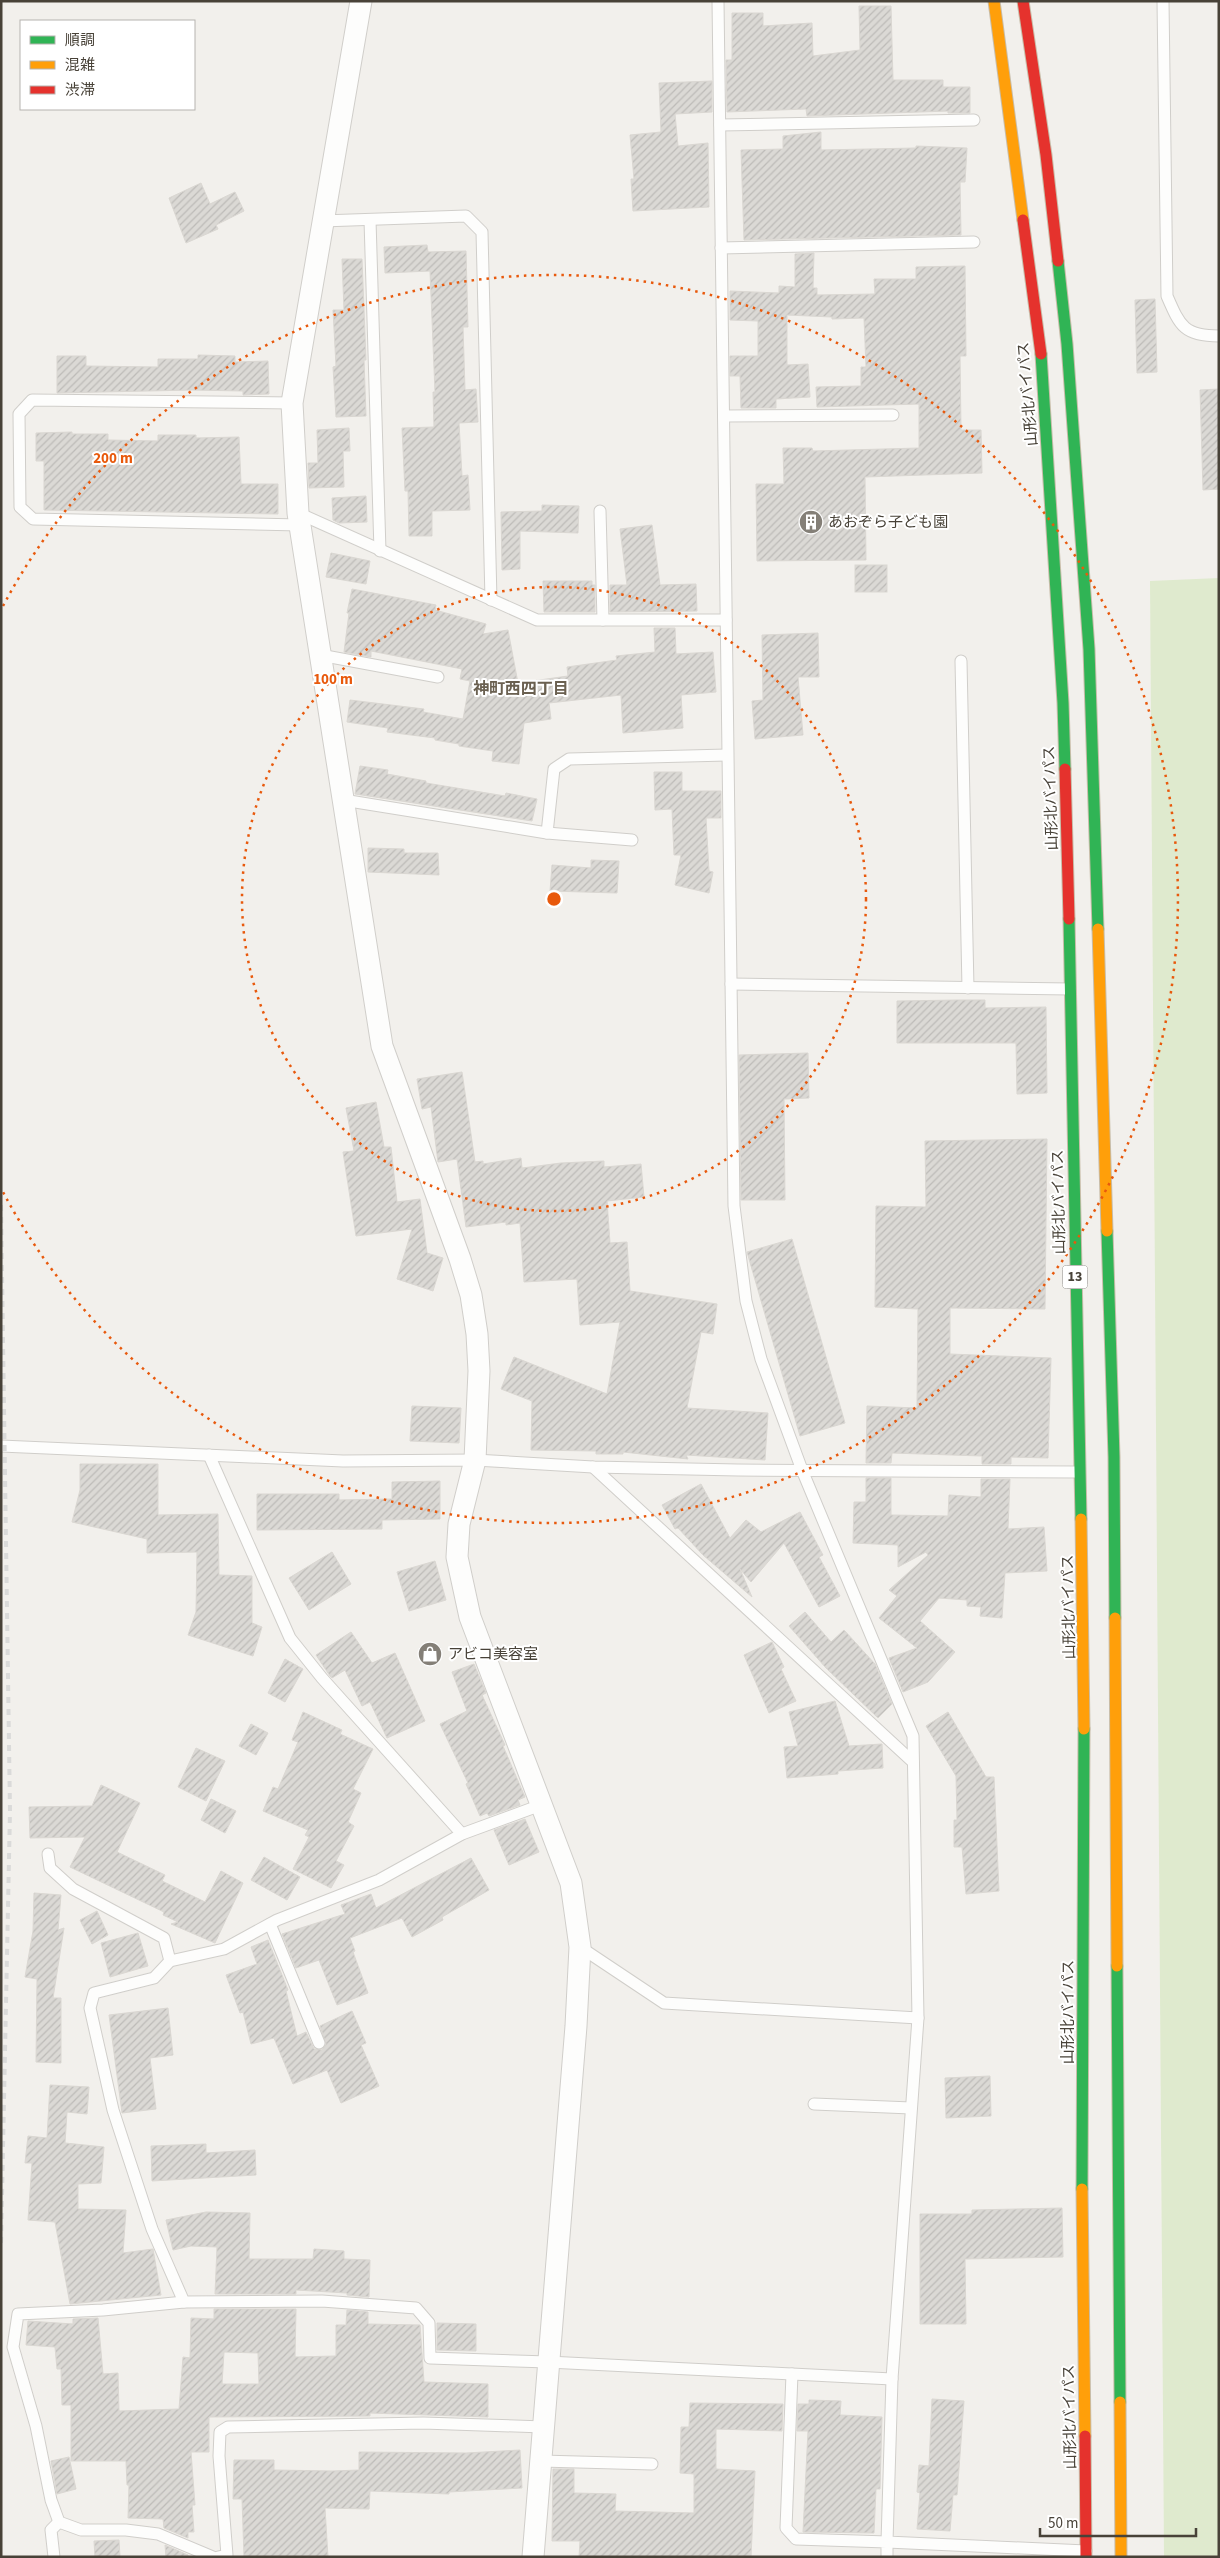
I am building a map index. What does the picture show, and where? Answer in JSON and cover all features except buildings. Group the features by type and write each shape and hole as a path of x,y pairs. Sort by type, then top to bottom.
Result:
{"highway":[{"name":"山形北バイパス","path":"994,1 1042,364 1063,703 1079,1472 1084,1591 1086,1766 1082,2024 1086,2554"},
{"name":"13","path":"1023,1 1046,156 1066,334 1089,649 1114,1457 1121,2557"}],"street":[{"path":"361,1 292,403 299,519 382,1046 460,1259 471,1296 479,1371 475,1460 458,1524 457,1557 470,1617 571,1883 580,1946 576,2026 533,2557"}],"lane":[{"path":"718,1 734,1206 746,1301 761,1359 802,1470 913,1736 918,2018 892,2379 887,2557"},
{"path":"1163,1 1167,296 1178,321 1198,336 1219,336"},
{"path":"720,125 974,120"},
{"path":"322,221 466,216 482,232 491,600"},
{"path":"370,220 380,551"},
{"path":"721,248 974,242"},
{"path":"292,403 32,400 19,414 20,506 33,519 299,519 380,551 537,620 726,620"},
{"path":"724,416 893,415"},
{"path":"600,511 603,620"},
{"path":"320,655 438,676"},
{"path":"961,661 968,988"},
{"path":"547,833 554,769 570,759 728,755"},
{"path":"343,800 547,833 632,840"},
{"path":"731,984 1070,989"},
{"path":"1,1446 343,1460 475,1460 593,1467 1079,1472"},
{"path":"209,1455 290,1638 322,1678 462,1834"},
{"path":"593,1467 913,1762"},
{"path":"184,2302 152,2229 113,2110 90,2008 94,1993 154,1978 170,1961 224,1950 270,1924 379,1880 462,1834 542,1805"},
{"path":"48,1854 50,1868 73,1889 164,1938 170,1961"},
{"path":"270,1924 318,2043"},
{"path":"580,1946 664,2003 918,2018"},
{"path":"814,2104 912,2108"},
{"path":"59,2522 51,2500 36,2426 13,2347 18,2314 103,2310 184,2302 322,2301 416,2308 429,2323 430,2358 892,2379"},
{"path":"792,2374 786,2528 796,2539 887,2542 1019,2552 1086,2554"},
{"path":"218,2557 227,2555 219,2456 220,2432 228,2427 423,2423 544,2427"},
{"path":"541,2461 652,2464"},
{"path":"54,2557 51,2530 59,2522"},
{"path":"59,2522 81,2530 126,2530 158,2534 213,2557"}],"green space":[{"path":"1219,578 1219,2557 1164,2557 1150,581"}],"railway":[{"path":"1,1205 10,1811 1,2244"}],"traffic: fast":[{"path":"1058,261 1067,344 1089,649 1098,929"},
{"path":"1041,354 1063,703 1065,769"},
{"path":"1069,919 1081,1519"},
{"path":"1107,1231 1114,1457 1115,1618"},
{"path":"1082,2189 1084,1729"},
{"path":"1117,1966 1120,2402"}],"traffic: slow":[{"path":"994,1 1023,220"},
{"path":"1098,929 1107,1231"},
{"path":"1081,1519 1084,1729"},
{"path":"1115,1618 1117,1966"},
{"path":"1082,2189 1085,2436"},
{"path":"1120,2402 1121,2557"}],"traffic: jam":[{"path":"1023,1 1046,155 1058,261"},
{"path":"1023,220 1041,354"},
{"path":"1065,769 1069,919"},
{"path":"1085,2436 1086,2557"}],"place":[{"name":"あおぞら子ども園","path":"811,522"},
{"name":"アビコ美容室","path":"430,1654"}],"district":[{"name":"神町西四丁目","path":"521,689"}]}
